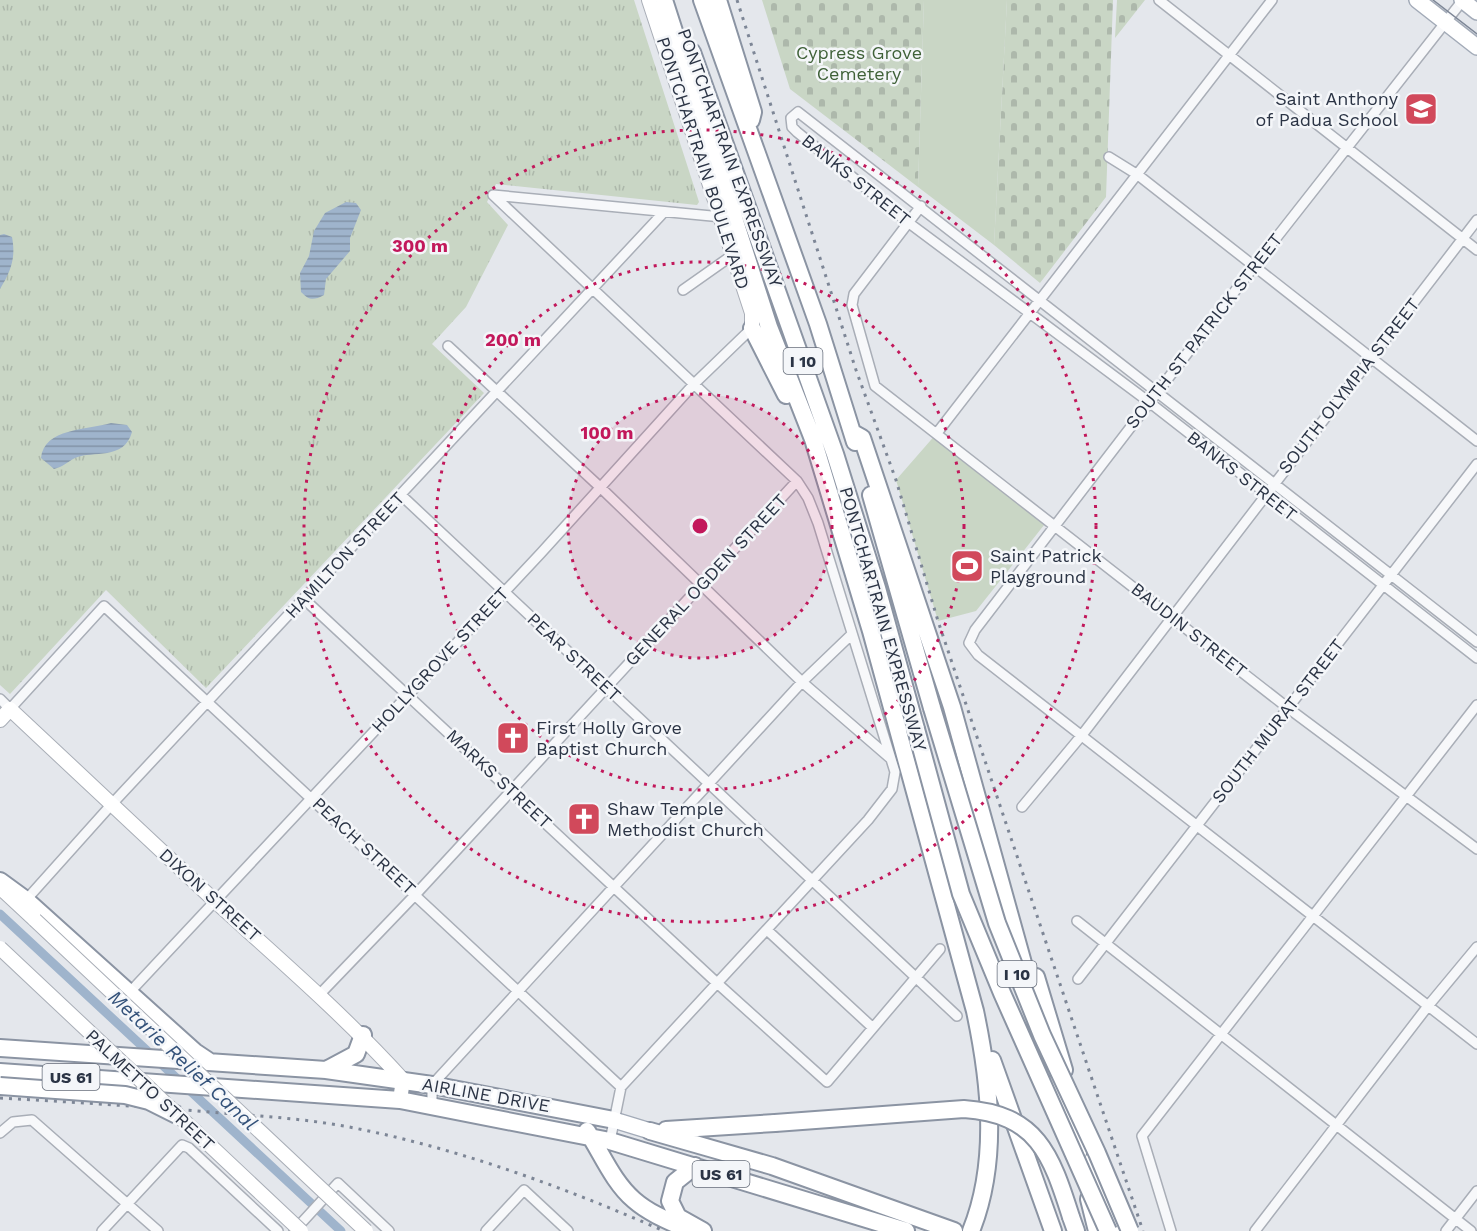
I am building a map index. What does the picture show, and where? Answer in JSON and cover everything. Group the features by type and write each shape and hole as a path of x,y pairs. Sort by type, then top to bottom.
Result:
{"highway":[{"path":"664,0 769,327 813,439 871,631 975,1011 987,1066 989,1125 986,1168 971,1231"},
{"name":"PONTCHARTRAIN EXPRESSWAY","path":"673,0 835,454 877,588 961,894 1002,993 1108,1231"},
{"name":"PONTCHARTRAIN EXPRESSWAY","path":"702,0 818,324 853,433 997,923 1041,1035 1097,1153 1130,1231"},
{"path":"718,0 753,112 748,133"},
{"path":"752,328 783,388 836,527 842,535"},
{"path":"853,433 862,438 952,707 997,874 1075,1138 1096,1231"},
{"path":"982,814 1029,950 1042,1002 1116,1231"},
{"path":"0,881 26,900 195,1052 213,1064"},
{"path":"975,1011 1053,1231"},
{"path":"326,1070 357,1054 363,1035"},
{"name":"AIRLINE DRIVE","path":"0,1048 326,1070 404,1080 614,1120"},
{"path":"54,1076 56,1051"},
{"name":"AIRLINE DRIVE","path":"0,1072 400,1100 590,1136 695,1166 835,1199 954,1231"},
{"path":"0,1086 125,1095 149,1101 177,1115"},
{"path":"563,1109 582,1124 612,1174 632,1199 646,1210 691,1231"},
{"path":"650,1131 964,1110 986,1111 1002,1116 1032,1133 1045,1149 1056,1169 1076,1231"},
{"name":"AIRLINE DRIVE","path":"650,1131 772,1166 900,1230"},
{"path":"695,1166 675,1182 670,1201 678,1217 703,1231"}],"main road":[{"path":"1417,0 1477,47"},
{"path":"1463,0 1477,12"},
{"name":"AIRLINE DRIVE","path":"614,1120 650,1131"}],"street":[{"name":"PONTCHARTRAIN BOULEVARD","path":"650,0 734,254 752,313 752,328"},
{"path":"1159,0 1477,250"},
{"path":"937,433 1272,0"},
{"name":"SOUTH ST PATRICK STREET","path":"1082,735 978,655 969,643 975,630 1254,265 1463,0"},
{"name":"BANKS STREET","path":"1477,642 1393,573 798,112 790,118 792,127 797,132 909,223 1149,402 1477,658"},
{"path":"1108,157 1138,175 1477,441"},
{"path":"857,181 868,166"},
{"path":"610,1141 621,1087 875,812 892,789 894,778 892,760 818,523 808,498 786,469 494,195 722,217"},
{"path":"909,223 921,207"},
{"name":"HAMILTON STREET","path":"26,900 112,804 664,212"},
{"name":"SOUTH OLYMPIA STREET","path":"1022,807 1082,735 1477,220"},
{"name":"BAUDIN STREET","path":"909,223 854,294 852,305 875,386 1288,708 1477,849"},
{"path":"683,290 734,254"},
{"name":"HOLLYGROVE STREET","path":"129,993 601,488 694,384 752,328"},
{"path":"448,346 601,488 802,682 892,760"},
{"name":"SOUTH MURAT STREET","path":"1078,979 1477,464"},
{"name":"GENERAL OGDEN STREET","path":"320,994 512,791 797,482"},
{"name":"PEAR STREET","path":"401,495 957,1016"},
{"name":"MARKS STREET","path":"304,599 409,694 717,983 827,1082 873,1028"},
{"name":"PEACH STREET","path":"10,709 104,606 621,1087"},
{"path":"432,1107 432,1085 802,682 852,634"},
{"name":"DIXON STREET","path":"0,699 216,902 320,994 363,1035 404,1080"},
{"path":"1171,1231 1142,1136 1477,705"},
{"path":"0,720 10,709"},
{"path":"1082,735 1477,1044"},
{"path":"0,887 366,1231"},
{"path":"1077,921 1471,1231"},
{"path":"767,930 873,1028 940,949"},
{"path":"1255,1231 1428,1006 1477,947"},
{"name":"PALMETTO STREET","path":"0,948 299,1229"},
{"path":"400,1100 404,1080"},
{"path":"0,1133 13,1122 24,1120 39,1125 158,1231"},
{"name":"PALMETTO STREET","path":"127,1203 182,1145 189,1148 278,1231"},
{"path":"299,1229 338,1183 389,1231"},
{"path":"486,1231 524,1190 568,1231"},
{"path":"1446,1231 1477,1191"},
{"path":"102,1231 127,1203"}],"green space":[{"path":"0,0 634,0 699,202 697,205 496,184 487,202 508,225 466,307 432,344 484,393 206,688 106,590 10,694 0,685"},
{"name":"Cypress Grove Cemetery","path":"762,0 924,0 918,187 790,89"},
{"path":"924,0 1007,0 994,245 918,187"},
{"path":"1007,0 1113,0 1106,197 1040,283 994,245"},
{"path":"1117,0 1145,0 1115,38"},
{"name":"Saint Patrick Playground","path":"937,433 1048,520 976,611 938,621 896,480"}],"water":[{"path":"346,202 356,203 361,210 350,238 350,251 326,279 324,295 314,299 309,298 301,292 300,273 309,256 314,231 325,213"},
{"path":"0,235 12,237 13,258 10,270 0,289"},
{"path":"111,423 127,425 132,432 128,441 115,451 75,458 54,469 41,458 44,448 58,436"}],"waterway":[{"name":"Metarie Relief Canal","path":"0,914 341,1231"}],"tram line":[{"path":"1433,0 1477,34"}],"railway":[{"path":"737,0 856,370 896,480 938,621 1143,1231"},
{"path":"0,1098 253,1115 344,1126 426,1145 507,1170 664,1231"}],"place":[{"name":"Saint Anthony of Padua School","path":"1421,109"},
{"name":"Saint Patrick Playground","path":"967,566"},
{"name":"First Holly Grove Baptist Church","path":"513,738"},
{"name":"Shaw Temple Methodist Church","path":"584,819"}]}
